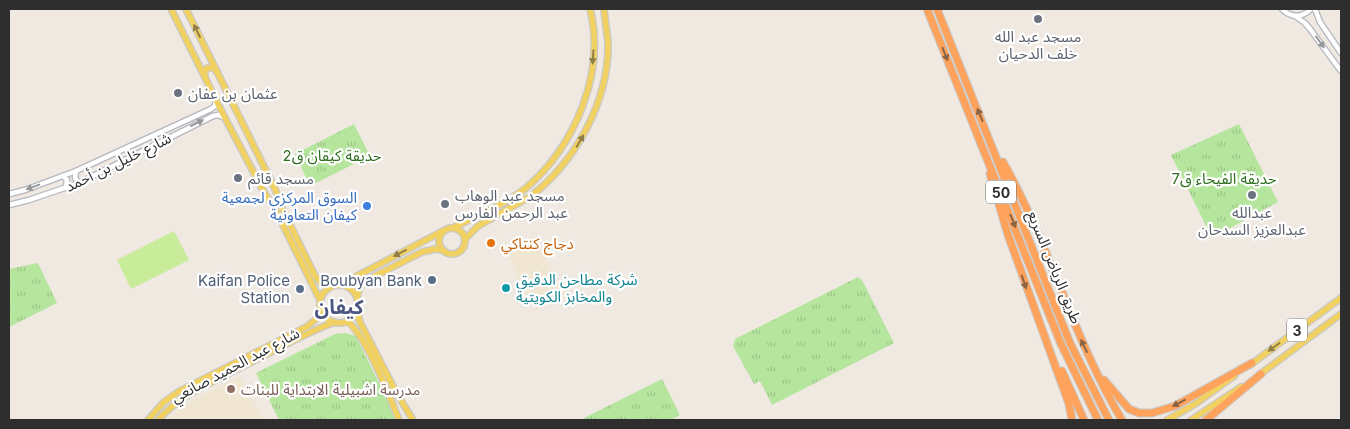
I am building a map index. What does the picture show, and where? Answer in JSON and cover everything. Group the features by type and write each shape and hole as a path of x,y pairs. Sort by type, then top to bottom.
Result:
{"highway":[{"name":"طريق الرياض السريع","path":"927,9 1061,344 1098,420"},
{"name":"طريق الرياض السريع","path":"937,9 1070,343 1109,420"},
{"path":"978,135 1008,235 1049,346 1069,404 1072,420"},
{"path":"991,142 1008,171 1032,221 1080,338 1118,416 1122,420"},
{"path":"1049,346 1084,420"},
{"path":"1096,369 1129,409 1139,413 1152,413 1175,406 1252,363"},
{"path":"1206,420 1261,374"}],"main road":[{"path":"171,9 244,156 275,209 320,300 324,316 335,322 347,321 354,314 359,288 367,280 422,252 434,249 449,253 458,252 464,246 465,239 478,226 532,196 547,183 568,159 583,135 603,82 606,65 607,34 604,9"},
{"path":"186,9 275,189 280,206 315,276 322,284 332,286 342,285 443,231 471,219 524,189 537,177 557,153 573,129 580,112 590,80 594,35 590,9"},
{"path":"593,21 598,25 604,23 605,20"},
{"path":"594,35 597,31 601,30 607,34"},
{"path":"197,61 206,62 208,54"},
{"path":"204,76 208,68 216,70"},
{"path":"590,80 596,86 603,82"},
{"path":"238,144 246,144 249,137"},
{"path":"244,156 248,150 256,150"},
{"path":"557,153 564,152 568,159"},
{"path":"265,194 271,195 275,189"},
{"path":"452,228 460,231 465,239"},
{"path":"443,231 439,240 443,250"},
{"path":"342,285 352,290 357,302 362,328 412,418"},
{"path":"320,300 322,294 332,286"},
{"name":"3","path":"1167,420 1195,404 1341,298"},
{"name":"شارع عبد الحميد صانعي","path":"148,420 164,402 178,392 308,326 317,318 321,310"},
{"name":"3","path":"1191,420 1261,374 1341,314"},
{"path":"347,321 358,332 399,420 403,416 412,418"},
{"name":"شارع عبد الحميد صانعي","path":"158,420 170,408 196,391 311,332 335,322"}],"street":[{"path":"1282,9 1305,23 1341,71"},
{"path":"1294,16 1304,15 1311,9"},
{"path":"1314,9 1320,22 1341,53"},
{"name":"شارع خليل بن أحمد","path":"9,194 76,171 205,113 215,106 216,99"},
{"name":"شارع خليل بن أحمد","path":"9,204 21,202 79,183 207,119 218,115 225,118"},
{"path":"131,146 136,150 136,155"},
{"path":"76,171 75,178 79,183"},
{"path":"63,176 67,180 66,188"},
{"path":"19,192 16,198 21,202"}],"shaded area":[{"path":"535,236 563,293 561,297 537,309 532,297 529,299 505,250"},
{"name":"مدرسة اشبيلية الابتداية للبنات","path":"240,376 263,420 166,420 189,402"}],"green space":[{"name":"حديقة كيقان ق2","path":"354,124 370,156 310,186 295,154"},
{"name":"حديقة الفيحاء ق7","path":"1239,124 1278,202 1212,238 1171,155"},
{"path":"174,231 189,260 131,289 117,260"},
{"path":"38,263 57,303 9,327 9,269"},
{"path":"858,277 862,280 894,343 772,405 760,381 754,384 733,346 735,339"},
{"path":"345,333 356,336 397,420 279,420 256,373 335,334"},
{"path":"662,379 679,416 670,420 580,420"}],"place":[{"name":"مسجد عبد الله خلف الدحيان","path":"1038,19"},
{"name":"عثمان بن عفان","path":"178,93"},
{"name":"مسجد قائم","path":"238,178"},
{"name":"عبدالله عبدالعزيز السدحان","path":"1252,195"},
{"name":"مسجد عبد الوهاب عبد الرحمن الفارس","path":"445,204"},
{"name":"السوق المركزي لجمعية كيفان التعاونية","path":"367,206"},
{"name":"دجاج كنتاكي","path":"491,243"},
{"name":"Boubyan Bank","path":"432,280"},
{"name":"شركة مطاحن الدقيق والمخابز الكويتية","path":"506,288"},
{"name":"Kaifan Police Station","path":"300,289"},
{"name":"مدرسة اشبيلية الابتداية للبنات","path":"231,389"}],"district":[{"name":"كيفان","path":"339,307"}]}
